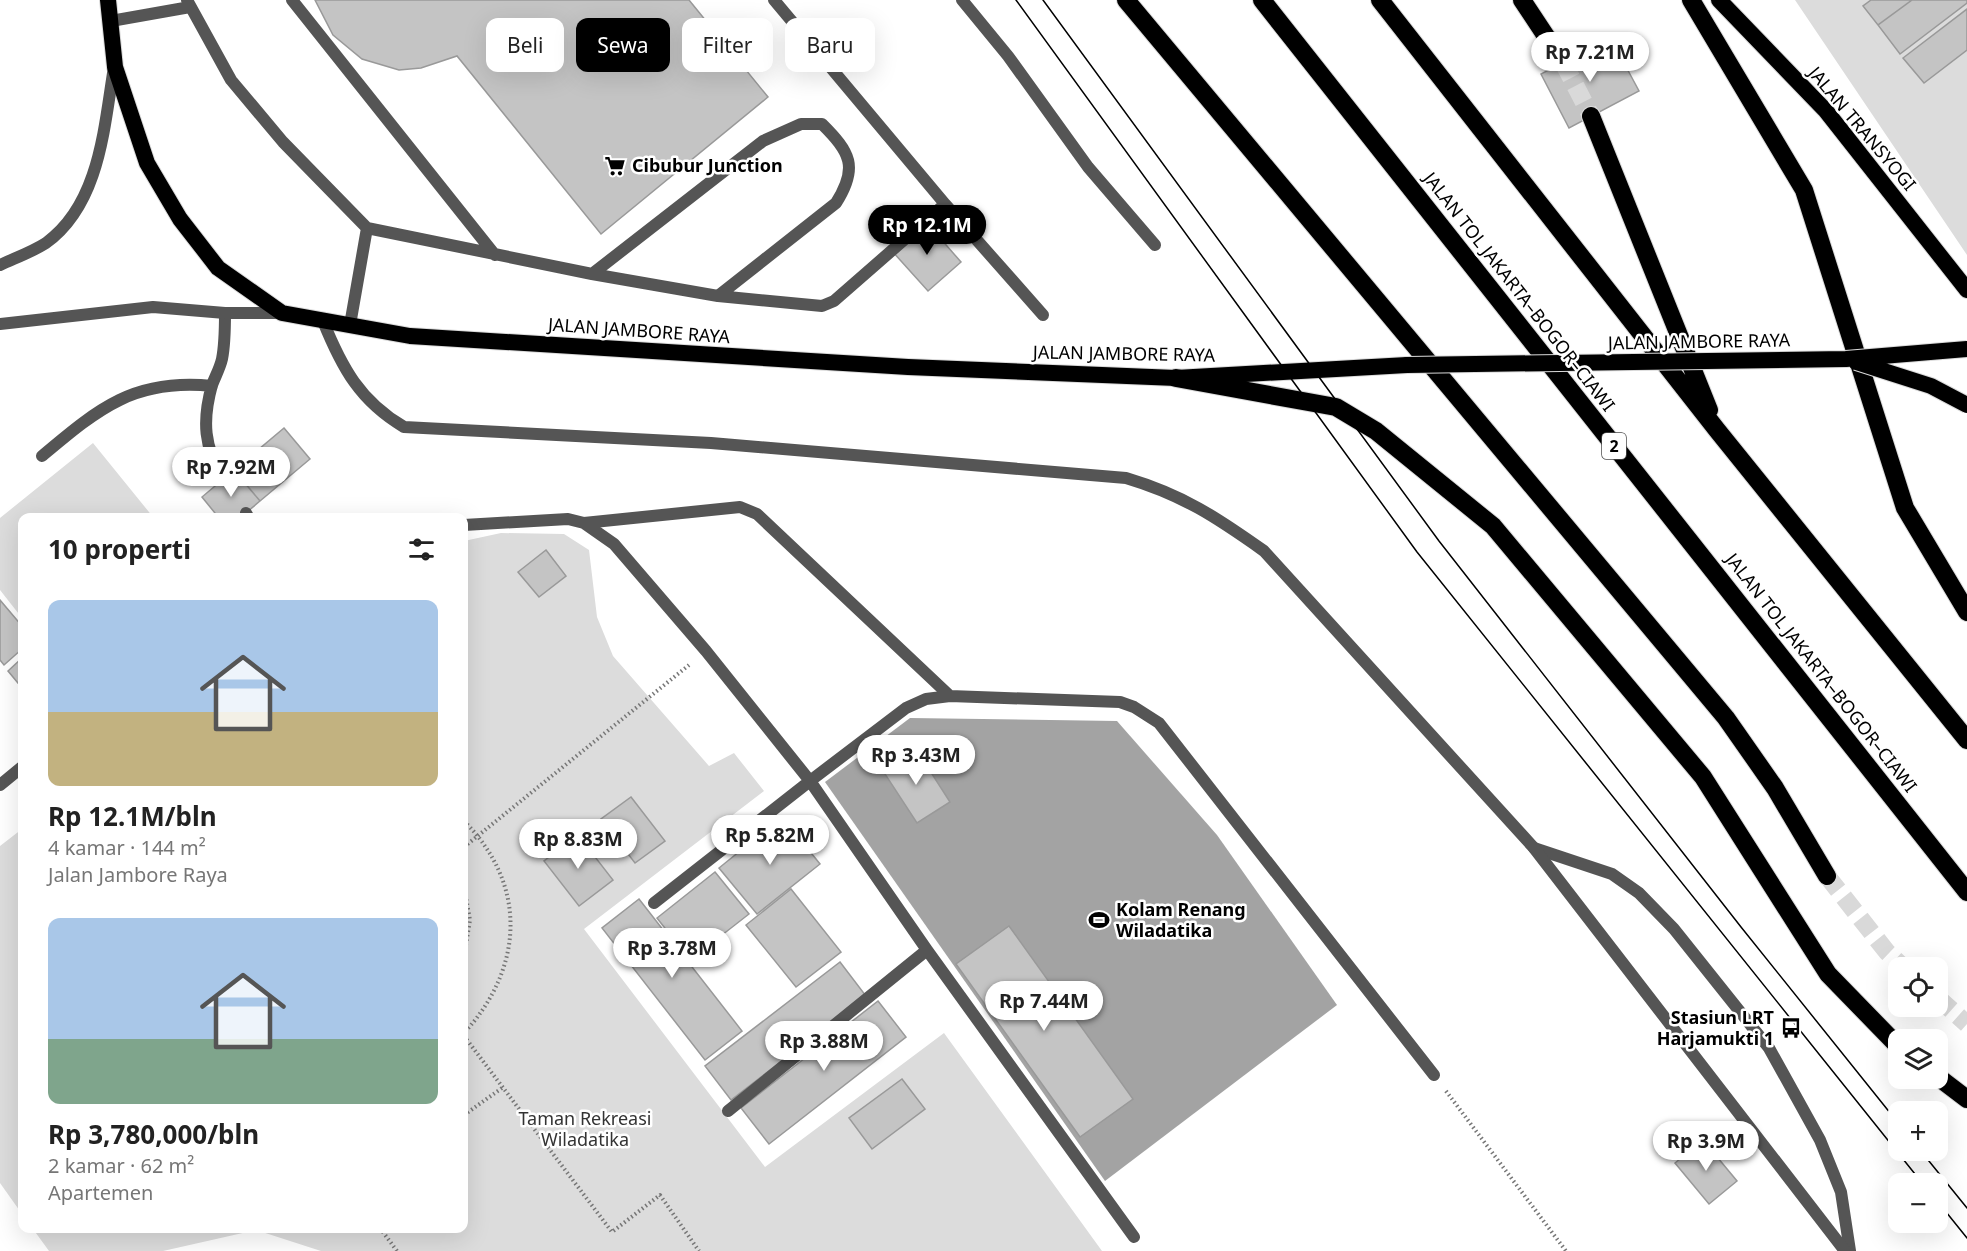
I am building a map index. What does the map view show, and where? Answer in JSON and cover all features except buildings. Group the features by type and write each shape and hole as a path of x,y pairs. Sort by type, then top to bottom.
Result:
{"highway":[{"name":"JALAN JAMBORE RAYA","path":"108,0 115,67 147,163 180,219 218,268 282,313 323,321 410,336 908,368 1176,378 1407,365 1846,359 1967,349"},
{"path":"1126,0 1726,718 1775,788 1827,876"},
{"name":"JALAN TOL JAKARTA–BOGOR–CIAWI","path":"1262,0 1967,891"},
{"path":"1380,0 1717,430 1967,740"},
{"path":"1522,0 1563,62"},
{"path":"1691,0 1804,190 1905,508 1967,612"},
{"name":"JALAN TRANSYOGI","path":"1719,0 1826,111 1967,290"},
{"path":"1591,116 1717,430"},
{"path":"1846,359 1931,386 1967,405"},
{"path":"1176,378 1336,407 1384,437 1493,525 1703,777 1828,974 1888,1036"},
{"path":"1948,1085 1967,1100"}],"street":[{"path":"291,0 495,255"},
{"path":"774,0 945,204 1043,315"},
{"path":"962,0 1008,56 1088,167 1155,245"},
{"path":"111,21 188,4 231,80 283,142 367,228 592,274 718,296 822,306 834,301 945,204"},
{"path":"0,265 46,243 79,208 99,154 115,67"},
{"path":"592,274 763,141 801,124 822,124 843,145 850,166 847,186 836,203 718,296"},
{"path":"350,325 367,228"},
{"name":"JALAN JAMBORE RAYA","path":"0,324 153,307 225,313 282,313"},
{"path":"224,479 214,463 206,441 206,420 212,386 222,362 225,344 225,313"},
{"path":"323,321 337,356 357,385 380,413 404,427 711,443 1126,478 1166,490 1212,514 1264,551 1534,848 1845,1251"},
{"path":"42,456 91,414 122,396 156,388 191,384 212,386"},
{"path":"468,525 568,519 584,523 740,507 757,514 950,696"},
{"path":"584,523 614,544 706,651 810,781 927,950 1134,1237"},
{"path":"654,903 906,708 926,699 950,696 1120,702 1134,707 1159,723 1434,1075"},
{"path":"0,785 18,770"},
{"path":"1534,848 1612,874 1639,893 1674,929 1762,1039 1820,1140 1841,1192 1850,1251"},
{"path":"728,1111 927,950"}],"path":[{"path":"468,844 706,651"},
{"path":"468,825 478,835 493,858 504,883 510,910 510,938 506,965 481,1014 468,1030"},
{"path":"468,909 470,920 468,932"},
{"path":"468,1041 612,1232 660,1195 699,1251"},
{"path":"1434,1075 1566,1251"},
{"path":"468,1112 502,1088"},
{"path":"384,1233 397,1251"}],"green space":[{"path":"1795,0 1967,0 1967,255"},
{"path":"93,443 150,513 18,513 18,613 0,590 0,518"},
{"name":"Taman Rekreasi Wiladatika","path":"501,533 564,534 589,550 597,617 613,656 709,766 734,753 764,791 584,929 765,1167 944,1033 1102,1251 321,1251 265,1233 468,1233 468,540"},
{"path":"18,832 18,1208 0,1183 0,846"},
{"name":"Taman Rekreasi Wiladatika","path":"36,1233 243,1233 163,1251 49,1251"}],"shaded area":[{"name":"Kolam Renang Wiladatika","path":"910,718 1117,721 1217,835 1337,1005 1105,1181 825,782"}],"tunnel":[{"path":"1563,62 1591,116"},
{"path":"1827,876 1892,957"},
{"path":"1948,1007 1967,1024"}],"tram line":[{"path":"1016,0 1417,552 1914,1173"},
{"path":"1043,0 1439,541 1741,927 1888,1110"},
{"path":"1929,1161 1967,1208"},
{"path":"1948,1214 1967,1238"}],"place":[{"name":"Cibubur Junction","path":"615,166"},
{"name":"Kolam Renang Wiladatika","path":"1099,920"},
{"name":"Stasiun LRT Harjamukti 1","path":"1791,1028"}]}
